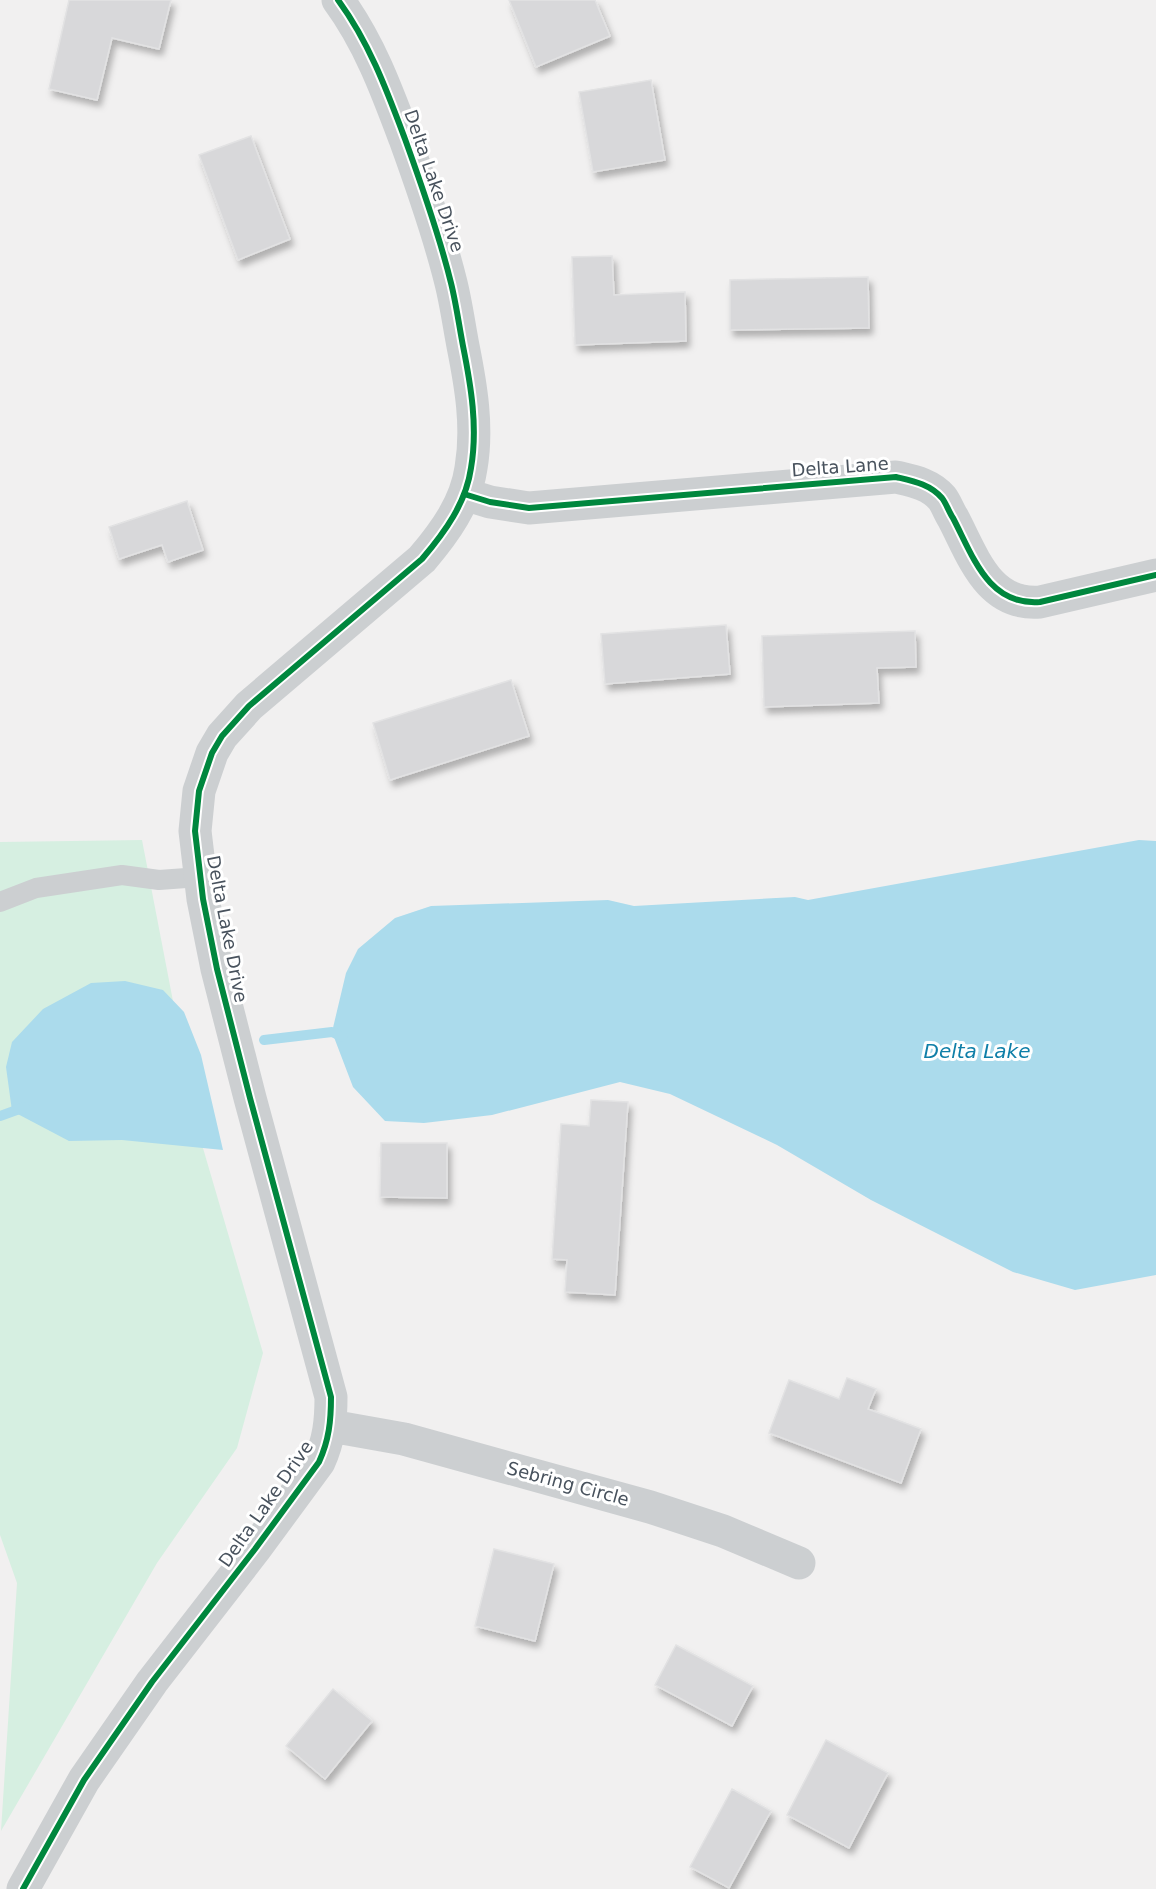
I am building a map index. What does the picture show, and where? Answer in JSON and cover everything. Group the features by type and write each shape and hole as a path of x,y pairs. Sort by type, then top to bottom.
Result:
{"street":[{"name":"Delta Lake Drive","path":"23,1889 84,1780 152,1682 319,1462 331,1426 331,1397 217,969 200,877 195,831 199,791 212,753 222,736 249,706 422,559 443,535 464,494 471,469 475,436 470,381 451,284 423,187 379,71 350,16 338,0"},
{"name":"Delta Lane","path":"464,494 490,502 529,508 896,477 929,487 942,498 991,585 1014,600 1027,603 1040,602 1156,575"},
{"name":"Sebring Circle","path":"331,1426 404,1439 650,1507 723,1531 799,1563"}],"lane":[{"path":"0,902 36,888 122,876 159,880 200,877"}],"green space":[{"path":"142,840 198,1131 263,1353 237,1448 157,1563 1,1831 17,1583 0,1535 0,842"}],"water":[{"name":"Delta Lake","path":"1139,840 1156,841 1156,1275 1075,1290 1013,1272 871,1200 777,1145 670,1094 620,1082 492,1115 424,1123 385,1121 353,1087 332,1032 346,973 358,949 395,918 431,906 608,900 634,906 795,897 808,900"},
{"path":"125,981 163,990 184,1012 201,1055 223,1150 122,1140 69,1141 12,1111 6,1067 12,1042 43,1009 91,983"}],"building":[{"path":"69,0 171,0 159,49 112,38 97,100 49,89"},
{"path":"509,0 595,0 610,36 536,67"},
{"path":"651,80 665,160 593,172 579,92"},
{"path":"251,136 290,239 238,260 199,155"},
{"path":"612,256 614,295 685,292 686,341 575,345 572,257"},
{"path":"868,277 869,328 730,330 730,280"},
{"path":"187,501 203,550 168,562 162,545 119,559 109,527"},
{"path":"726,625 730,674 605,684 601,634"},
{"path":"915,631 916,667 877,668 879,703 764,707 762,636"},
{"path":"511,680 529,736 390,780 373,723"},
{"path":"591,1100 628,1102 615,1295 565,1292 567,1260 552,1259 561,1124 589,1126"},
{"path":"381,1143 447,1143 447,1198 380,1197"},
{"path":"847,1378 876,1389 868,1409 921,1429 901,1483 769,1433 789,1380 839,1399"},
{"path":"494,1549 554,1564 535,1641 475,1626"},
{"path":"676,1645 753,1686 732,1726 655,1685"},
{"path":"333,1689 372,1721 325,1779 286,1746"},
{"path":"826,1740 888,1773 849,1848 787,1815"},
{"path":"732,1789 771,1811 729,1888 690,1867"}],"waterway":[{"path":"264,1040 332,1032 343,1037"},
{"path":"0,1116 25,1107"}],"cycle path":[{"path":"23,1889 84,1780 152,1682 319,1462 329,1430 331,1397 217,969 203,899 195,831 199,791 212,753 222,736 249,706 422,559 439,538 464,493 471,468 474,437 471,391 456,306 436,228 384,85 359,33 338,0"},
{"path":"464,494 490,502 529,508 896,477 927,486 942,498 984,576 1007,596 1022,601 1040,602 1156,575"}]}
